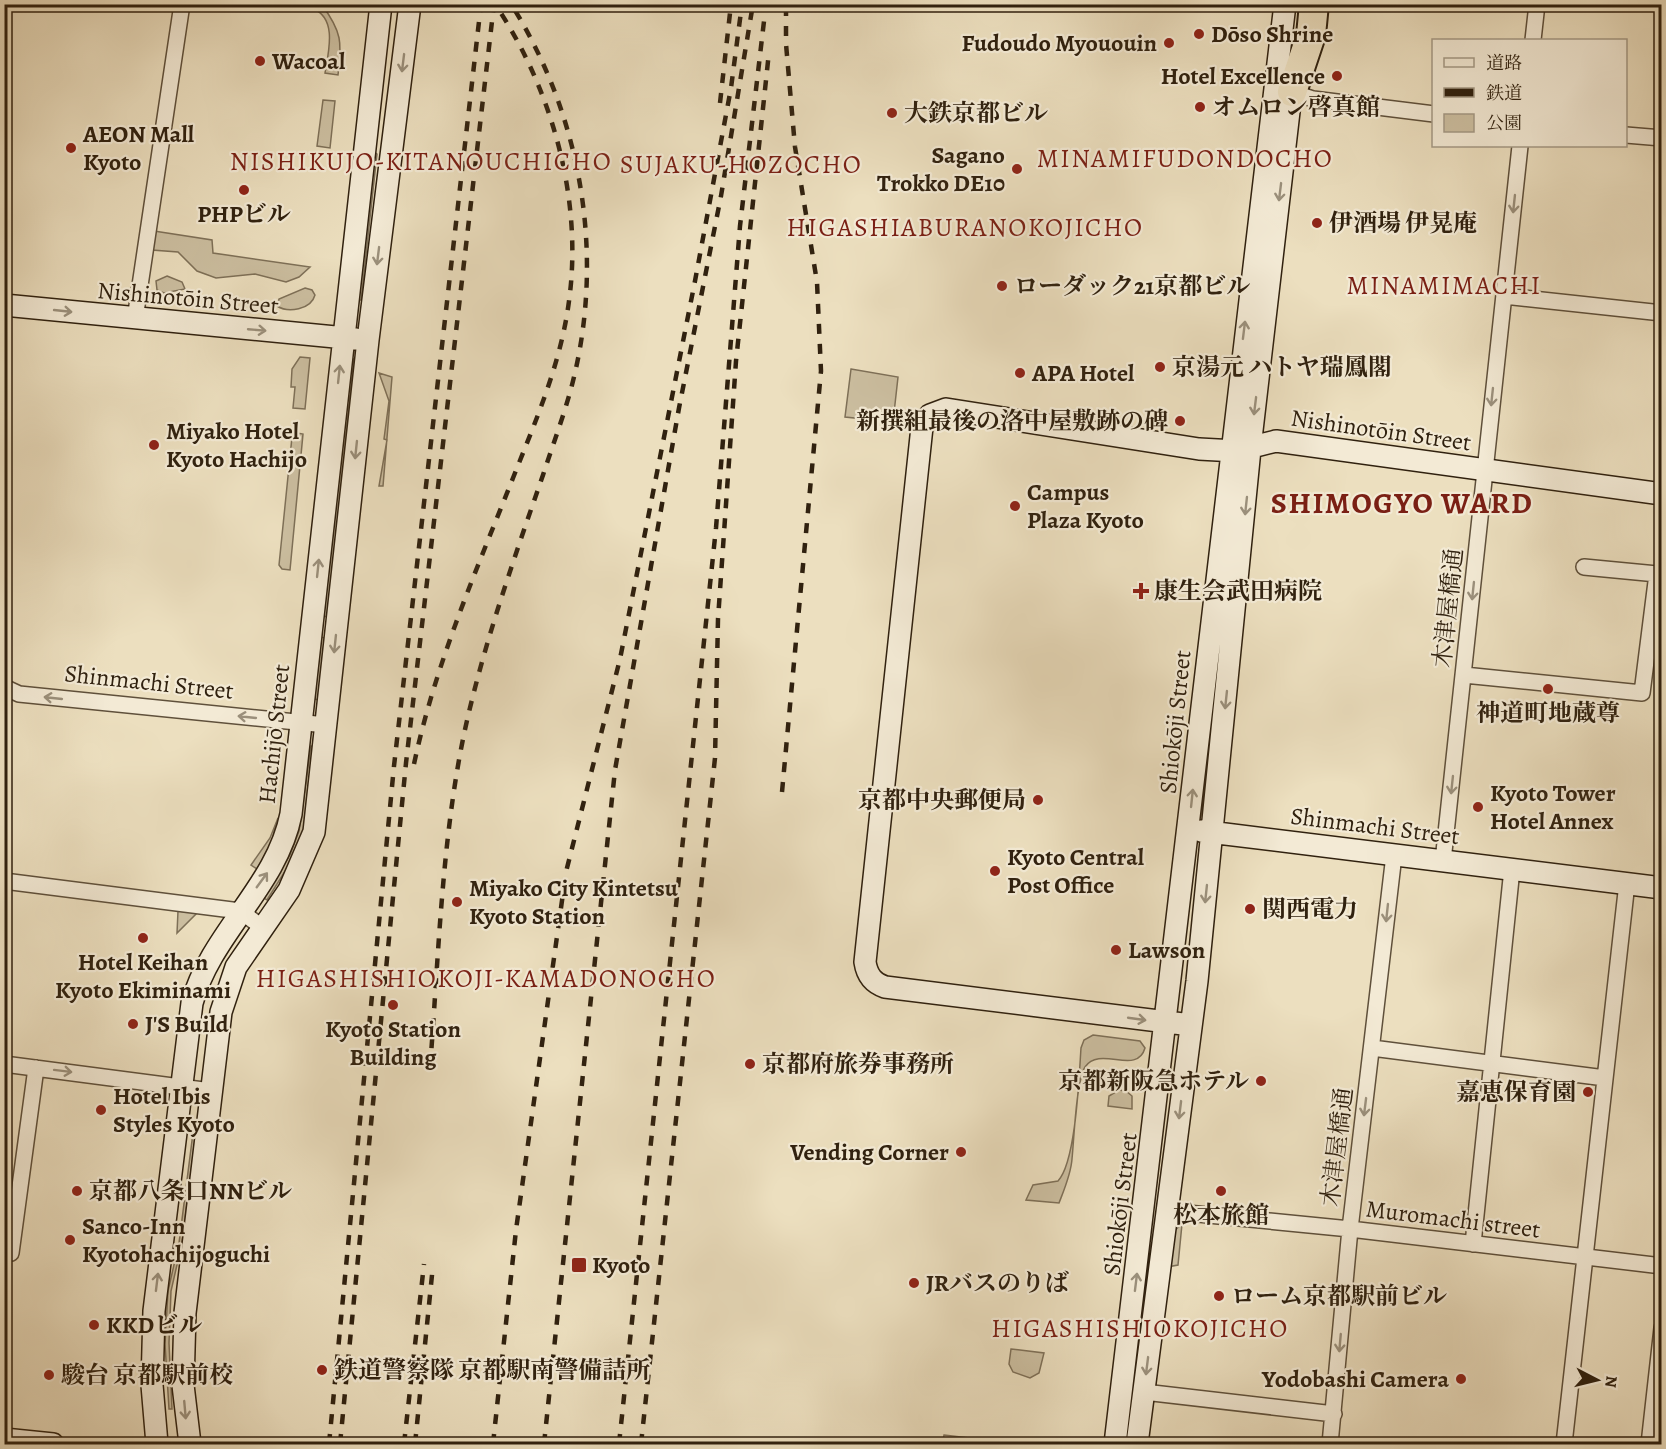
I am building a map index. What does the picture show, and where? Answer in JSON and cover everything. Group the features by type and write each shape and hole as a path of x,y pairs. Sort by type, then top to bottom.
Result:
{"highway":[{"path":"1283,88 1311,35 1314,4"}],"street":[{"path":"135,319 182,4"},
{"path":"369,4 379,15"},
{"path":"190,1444 183,1385 185,1313 220,1012 236,967 298,872 314,832 368,340 410,4"},
{"path":"1275,4 1270,49 1283,88 1313,99 1432,114"},
{"name":"Shiokōji Street","path":"1137,1444 1191,1025 1252,448 1283,88 1285,4"},
{"name":"Shiokōji Street","path":"1115,1444 1168,1023 1229,451 1283,88 1302,4"},
{"path":"1533,39 1537,4"},
{"name":"Hachijō Street","path":"158,1444 151,1347 192,1004 207,963 240,911 272,867 288,831 379,15"},
{"path":"1627,135 1662,138"},
{"name":"木津屋橋通","path":"1443,861 1520,147"},
{"path":"1504,296 1662,313"},
{"name":"Nishinotōin Street","path":"4,305 368,340"},
{"name":"Nishinotōin Street","path":"1168,1023 885,987 872,980 866,967 922,427 930,415 946,409 1199,449 1229,451 1252,448 1276,441 1662,494"},
{"path":"1464,675 1642,693 1657,574 1584,567"},
{"name":"Shinmachi Street","path":"4,687 19,694 326,726"},
{"name":"Shinmachi Street","path":"1189,830 1662,888"},
{"name":"木津屋橋通","path":"1330,1444 1350,1229 1394,855"},
{"path":"1473,1244 1512,869"},
{"path":"11,881 240,911 262,927"},
{"path":"1564,1444 1627,883"},
{"path":"1168,1023 1191,1025"},
{"path":"1372,1048 1605,1078"},
{"path":"4,1064 211,1091"},
{"path":"11,1253 36,1068"},
{"name":"Muromachi street","path":"1167,1211 1350,1229 1662,1266"},
{"path":"1649,1444 1662,1328"},
{"path":"1144,1392 1334,1414"},
{"path":"4,1439 53,1444"}],"green space":[{"path":"280,5 322,5 334,23 339,38 338,75 325,73 330,37 326,20 313,9"},
{"path":"323,100 335,101 330,148 317,146"},
{"path":"373,151 377,154 361,300 356,300"},
{"path":"154,231 212,240 213,253 310,267 299,277 286,282 255,274 216,278 197,271 178,252 152,250"},
{"path":"167,276 182,282 185,289 164,293 157,290 156,281"},
{"path":"305,288 312,290 315,295 309,304 293,310 277,306 279,299"},
{"path":"300,357 310,358 305,409 293,408 295,387 291,387 292,369"},
{"path":"349,358 354,359 328,617 323,616"},
{"path":"851,369 898,377 893,422 845,417"},
{"path":"379,373 392,377 387,440 384,439 389,401"},
{"path":"297,433 303,434 290,570 282,569 279,565 292,437"},
{"path":"387,442 383,486 379,486"},
{"path":"320,637 326,638 319,700 314,699"},
{"path":"311,746 315,747 303,832 294,857 267,900 264,898 290,855 299,831"},
{"path":"278,818 271,844 257,869 251,865 270,838"},
{"path":"178,911 197,913 177,933"},
{"path":"1093,1035 1140,1041 1145,1048 1141,1056 1134,1060 1100,1059 1092,1061 1085,1067 1078,1096 1081,1048 1084,1040"},
{"path":"1119,1090 1126,1091 1132,1096 1132,1109 1108,1106 1109,1096"},
{"path":"1075,1123 1070,1170 1059,1203 1026,1200 1033,1185 1058,1181 1069,1156"},
{"path":"194,1125 197,1125 182,1243 171,1291 169,1343 172,1409 169,1409 165,1344 168,1291 179,1243"},
{"path":"1182,1224 1178,1265 1167,1267 1173,1232"},
{"path":"1011,1349 1044,1353 1039,1373 1030,1378 1013,1372 1009,1364"},
{"path":"944,1435 1020,1444 976,1444 943,1440"}],"railway":[{"path":"329,1444 394,766 481,4"},
{"path":"340,1444 406,763 494,4"},
{"path":"414,764 445,655 547,391 560,347 569,301 572,262 571,224 567,185 559,146 533,72 495,4"},
{"path":"430,1068 447,844 460,755 469,712 494,622 570,393 582,333 587,284 586,235 580,186 570,138 555,92 535,47 511,4"},
{"path":"720,103 731,4"},
{"path":"493,1444 516,1230 566,872 620,659 731,88 742,4"},
{"path":"544,1444 615,770 679,408 721,196 753,4"},
{"path":"619,1444 716,528 740,226 766,4"},
{"path":"782,792 821,371 817,282 795,147 786,44 786,4"},
{"path":"641,1444 715,758 718,619 736,361 769,52"},
{"path":"404,1444 424,1264"},
{"path":"415,1444 433,1265"}],"place":[{"name":"Dōso Shrine","path":"1199,34"},
{"name":"Fudoudo Myououin","path":"1169,43"},
{"name":"Wacoal","path":"260,61"},
{"name":"Hotel Excellence","path":"1337,76"},
{"name":"オムロン啓真館","path":"1200,107"},
{"name":"大鉄京都ビル","path":"892,113"},
{"name":"AEON Mall Kyoto","path":"71,148"},
{"name":"Sagano Trokko DE10","path":"1017,169"},
{"name":"PHPビル","path":"244,190"},
{"name":"伊酒場 伊晃庵","path":"1317,223"},
{"name":"ローダック21京都ビル","path":"1002,286"},
{"name":"京湯元 ハトヤ瑞鳳閣","path":"1160,367"},
{"name":"APA Hotel","path":"1020,373"},
{"name":"新撰組最後の洛中屋敷跡の碑","path":"1180,421"},
{"name":"Miyako Hotel Kyoto Hachijo","path":"154,445"},
{"name":"Campus Plaza Kyoto","path":"1015,506"},
{"name":"康生会武田病院","path":"1141,591"},
{"name":"神道町地蔵尊","path":"1548,689"},
{"name":"京都中央郵便局","path":"1038,800"},
{"name":"Kyoto Tower Hotel Annex","path":"1478,807"},
{"name":"Kyoto Central Post Office","path":"995,871"},
{"name":"Miyako City Kintetsu Kyoto Station","path":"457,902"},
{"name":"関西電力","path":"1250,909"},
{"name":"Hotel Keihan Kyoto Ekiminami","path":"143,938"},
{"name":"Lawson","path":"1116,950"},
{"name":"Kyoto Station Building","path":"393,1005"},
{"name":"J'S Build","path":"133,1024"},
{"name":"京都府旅券事務所","path":"750,1064"},
{"name":"京都新阪急ホテル","path":"1261,1081"},
{"name":"嘉恵保育園","path":"1588,1092"},
{"name":"Hotel Ibis Styles Kyoto","path":"101,1110"},
{"name":"Vending Corner","path":"961,1152"},
{"name":"京都八条口NNビル","path":"77,1191"},
{"name":"松本旅館","path":"1221,1191"},
{"name":"Sanco-Inn Kyotohachijoguchi","path":"70,1240"},
{"name":"Kyoto","path":"579,1265"},
{"name":"JRバスのりば","path":"914,1283"},
{"name":"ローム京都駅前ビル","path":"1219,1296"},
{"name":"KKDビル","path":"94,1325"},
{"name":"鉄道警察隊 京都駅南警備詰所","path":"322,1370"},
{"name":"駿台 京都駅前校","path":"49,1375"},
{"name":"Yodobashi Camera","path":"1461,1379"}],"district":[{"name":"MINAMIFUDONDOCHO","path":"1185,158"},
{"name":"NISHIKUJO-KITANOUCHICHO","path":"421,161"},
{"name":"SUJAKU-HOZOCHO","path":"741,164"},
{"name":"HIGASHIABURANOKOJICHO","path":"965,227"},
{"name":"MINAMIMACHI","path":"1444,285"},
{"name":"SHIMOGYO WARD","path":"1402,503"},
{"name":"HIGASHISHIOKOJI-KAMADONOCHO","path":"486,978"},
{"name":"HIGASHISHIOKOJICHO","path":"1140,1328"}]}
